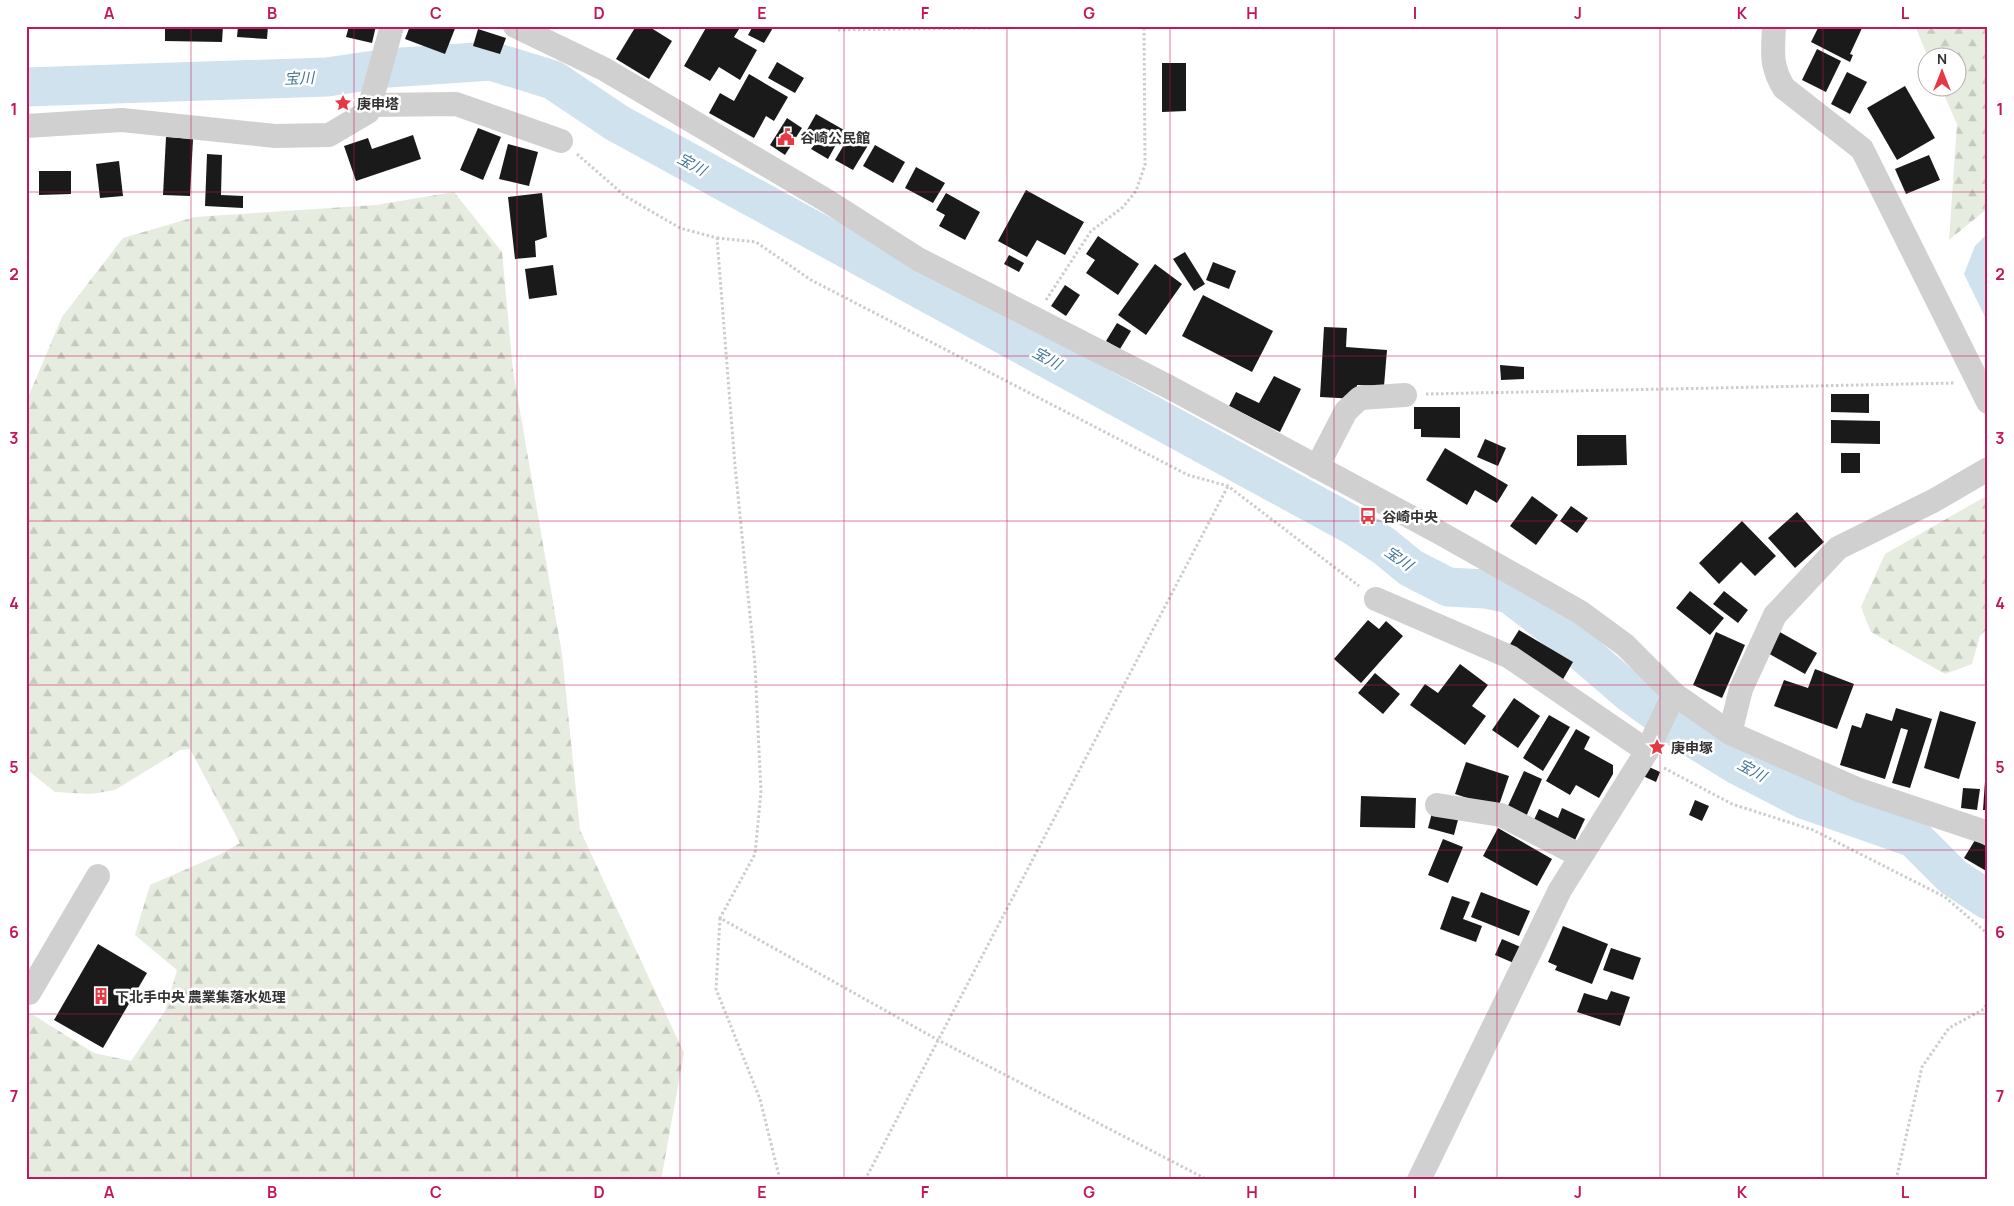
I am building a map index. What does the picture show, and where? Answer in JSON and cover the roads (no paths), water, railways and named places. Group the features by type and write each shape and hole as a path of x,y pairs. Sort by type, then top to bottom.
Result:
{"street":[{"path":"515,26 604,69 829,202 918,259 1035,318 1317,467 1442,534 1580,612 1625,645 1672,700 1730,733 1859,790 1988,833"},
{"path":"1774,26 1772,62 1777,76 1784,88 1862,149 1983,392"},
{"path":"26,126 122,120 275,136 329,134 368,112 374,98 389,37"},
{"path":"374,98 456,104 561,141"},
{"path":"1317,467 1346,411 1360,398 1405,395"},
{"path":"1730,733 1741,689 1775,615 1838,548 1932,501 1988,469"},
{"path":"1376,599 1510,657 1648,749"},
{"path":"1419,1180 1560,890 1648,749 1672,700"},
{"path":"1436,805 1501,815 1581,856"},
{"path":"26,993 29,993 98,876"}],"water":[{"path":"1988,233 1988,323 1964,274 1975,246"}],"waterway":[{"name":"宝川","path":"26,87 327,77 388,68 491,61 553,80 617,123 1354,526 1384,546 1411,568 1448,587 1485,589 1510,594 1558,631 1630,693 1685,733 1739,766 1803,799 1914,838 1953,877 1988,900"}],"place":[{"name":"庚申塔","path":"343,103"},
{"name":"谷崎公民館","path":"786,137"},
{"name":"谷崎中央","path":"1368,516"},
{"name":"庚申塚","path":"1657,747"},
{"name":"下北手中央 農業集落水処理","path":"101,996"}]}
